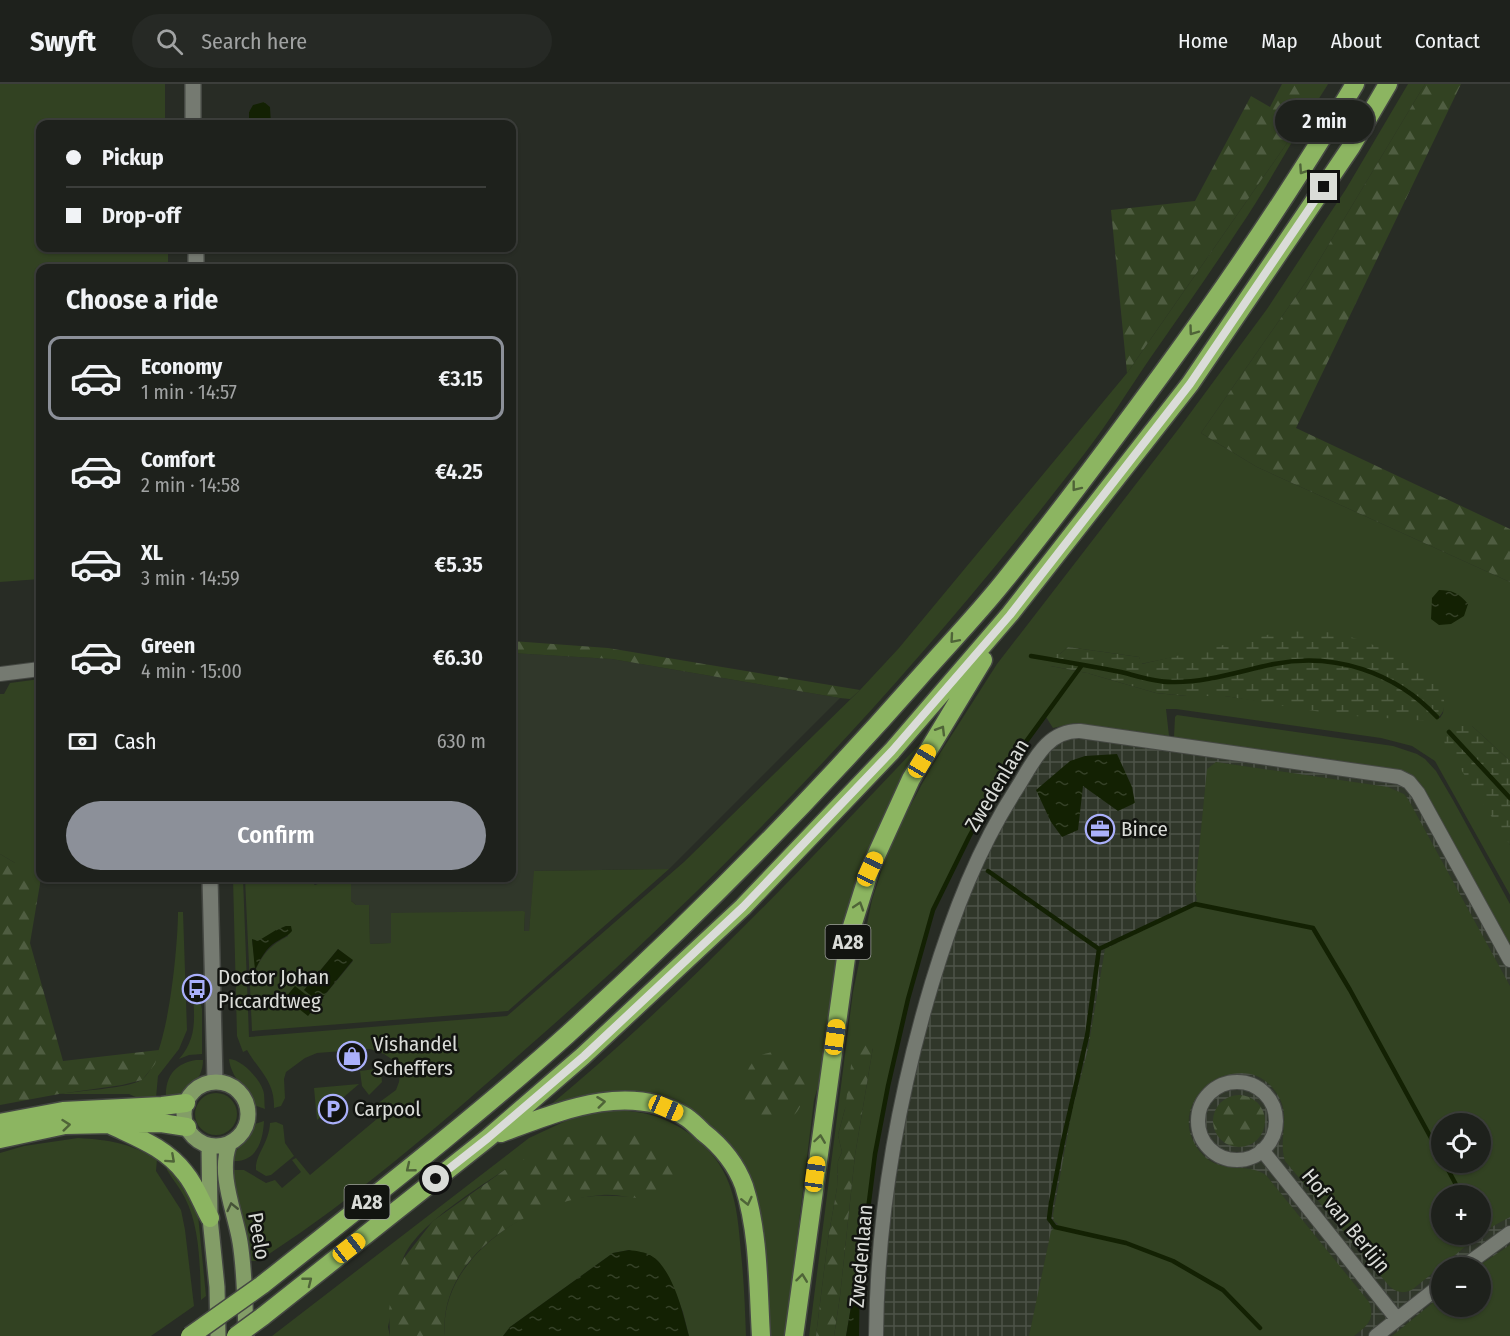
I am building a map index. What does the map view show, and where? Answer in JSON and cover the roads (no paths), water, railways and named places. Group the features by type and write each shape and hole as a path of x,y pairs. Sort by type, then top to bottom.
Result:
{"highway":[{"name":"A28","path":"190,1336 262,1285 472,1118 566,1036 688,921 803,805 872,731 1003,582 1124,425 1227,284 1311,159 1355,84"},
{"name":"A28","path":"236,1336 488,1138 584,1056 743,907 892,751 1010,615 1190,384 1352,147 1388,84"},
{"name":"A28","path":"794,1336 849,936 870,869 911,779 1010,615"},
{"name":"A28","path":"488,1138 544,1117 602,1101 646,1103 666,1108 686,1117 714,1140 727,1155 743,1184 753,1232 761,1336"},
{"path":"0,1123 63,1111 186,1103"},
{"path":"107,1122 154,1145 170,1157 186,1173 210,1218"},
{"path":"0,1139 65,1125 107,1122 161,1123 186,1127"}],"main road":[{"path":"193,84 194,120"},
{"path":"210,882 215,1081"},
{"path":"215,1081 228,1083 238,1089 248,1106 248,1122 244,1131 230,1145 209,1146 192,1136 186,1127 184,1118 186,1103 196,1089 203,1084 215,1081"},
{"name":"Peelo","path":"230,1145 227,1150 227,1181 243,1264 246,1336"},
{"path":"209,1146 210,1218 217,1287 218,1336"}],"street":[{"path":"0,674 36,670"},
{"name":"Zwedenlaan","path":"876,1336 881,1246 889,1170 919,1026 947,935 976,861 1005,806 1044,747 1055,737 1070,731 1080,731 1400,777 1409,782 1418,793 1510,960"},
{"path":"1228,1083 1246,1083 1262,1091 1270,1100 1275,1111 1276,1123 1273,1135 1262,1150 1256,1155 1243,1159 1229,1159 1216,1154 1207,1145 1200,1133 1198,1119 1201,1106 1216,1088 1228,1083"},
{"name":"Hof van Berlijn","path":"1262,1150 1397,1319"},
{"path":"1477,1257 1510,1233"},
{"path":"1376,1336 1431,1293"}],"water":[{"path":"264,102 270,107 271,120 249,120 249,112 253,105"},
{"path":"1439,590 1455,593 1465,600 1468,604 1464,616 1451,624 1439,625 1431,619 1432,598"},
{"path":"1117,754 1132,787 1135,803 1118,811 1083,786 1078,830 1062,837 1051,822 1036,790 1070,761 1085,756"},
{"path":"286,926 291,926 292,931 269,948 255,970 252,939 258,941"},
{"path":"338,949 353,960 319,1002 304,990"},
{"path":"295,986 318,1004 308,1016 285,998"},
{"path":"629,1250 652,1256 666,1271 676,1293 689,1336 503,1336 510,1327 613,1253"},
{"path":"860,1273 859,1336 846,1336 854,1289"}],"waterway":[{"path":"1031,656 1171,682 1210,679 1297,661 1341,664 1383,677 1420,701 1437,717"},
{"path":"860,1273 875,1154 888,1086 908,999 933,910 1006,769 1082,665"},
{"path":"1449,732 1510,798"},
{"path":"988,871 1099,949 1195,904 1313,928 1350,990 1431,1138"},
{"path":"1099,949 1087,1036 1063,1141 1049,1219 1055,1227 1126,1243 1173,1261 1223,1290 1260,1328"},
{"path":"1450,1173 1456,1185"}],"place":[{"name":"Bince","path":"1100,829"},
{"name":"Doctor Johan Piccardtweg","path":"197,989"},
{"name":"Vishandel Scheffers","path":"352,1056"},
{"name":"Carpool","path":"333,1109"}]}
